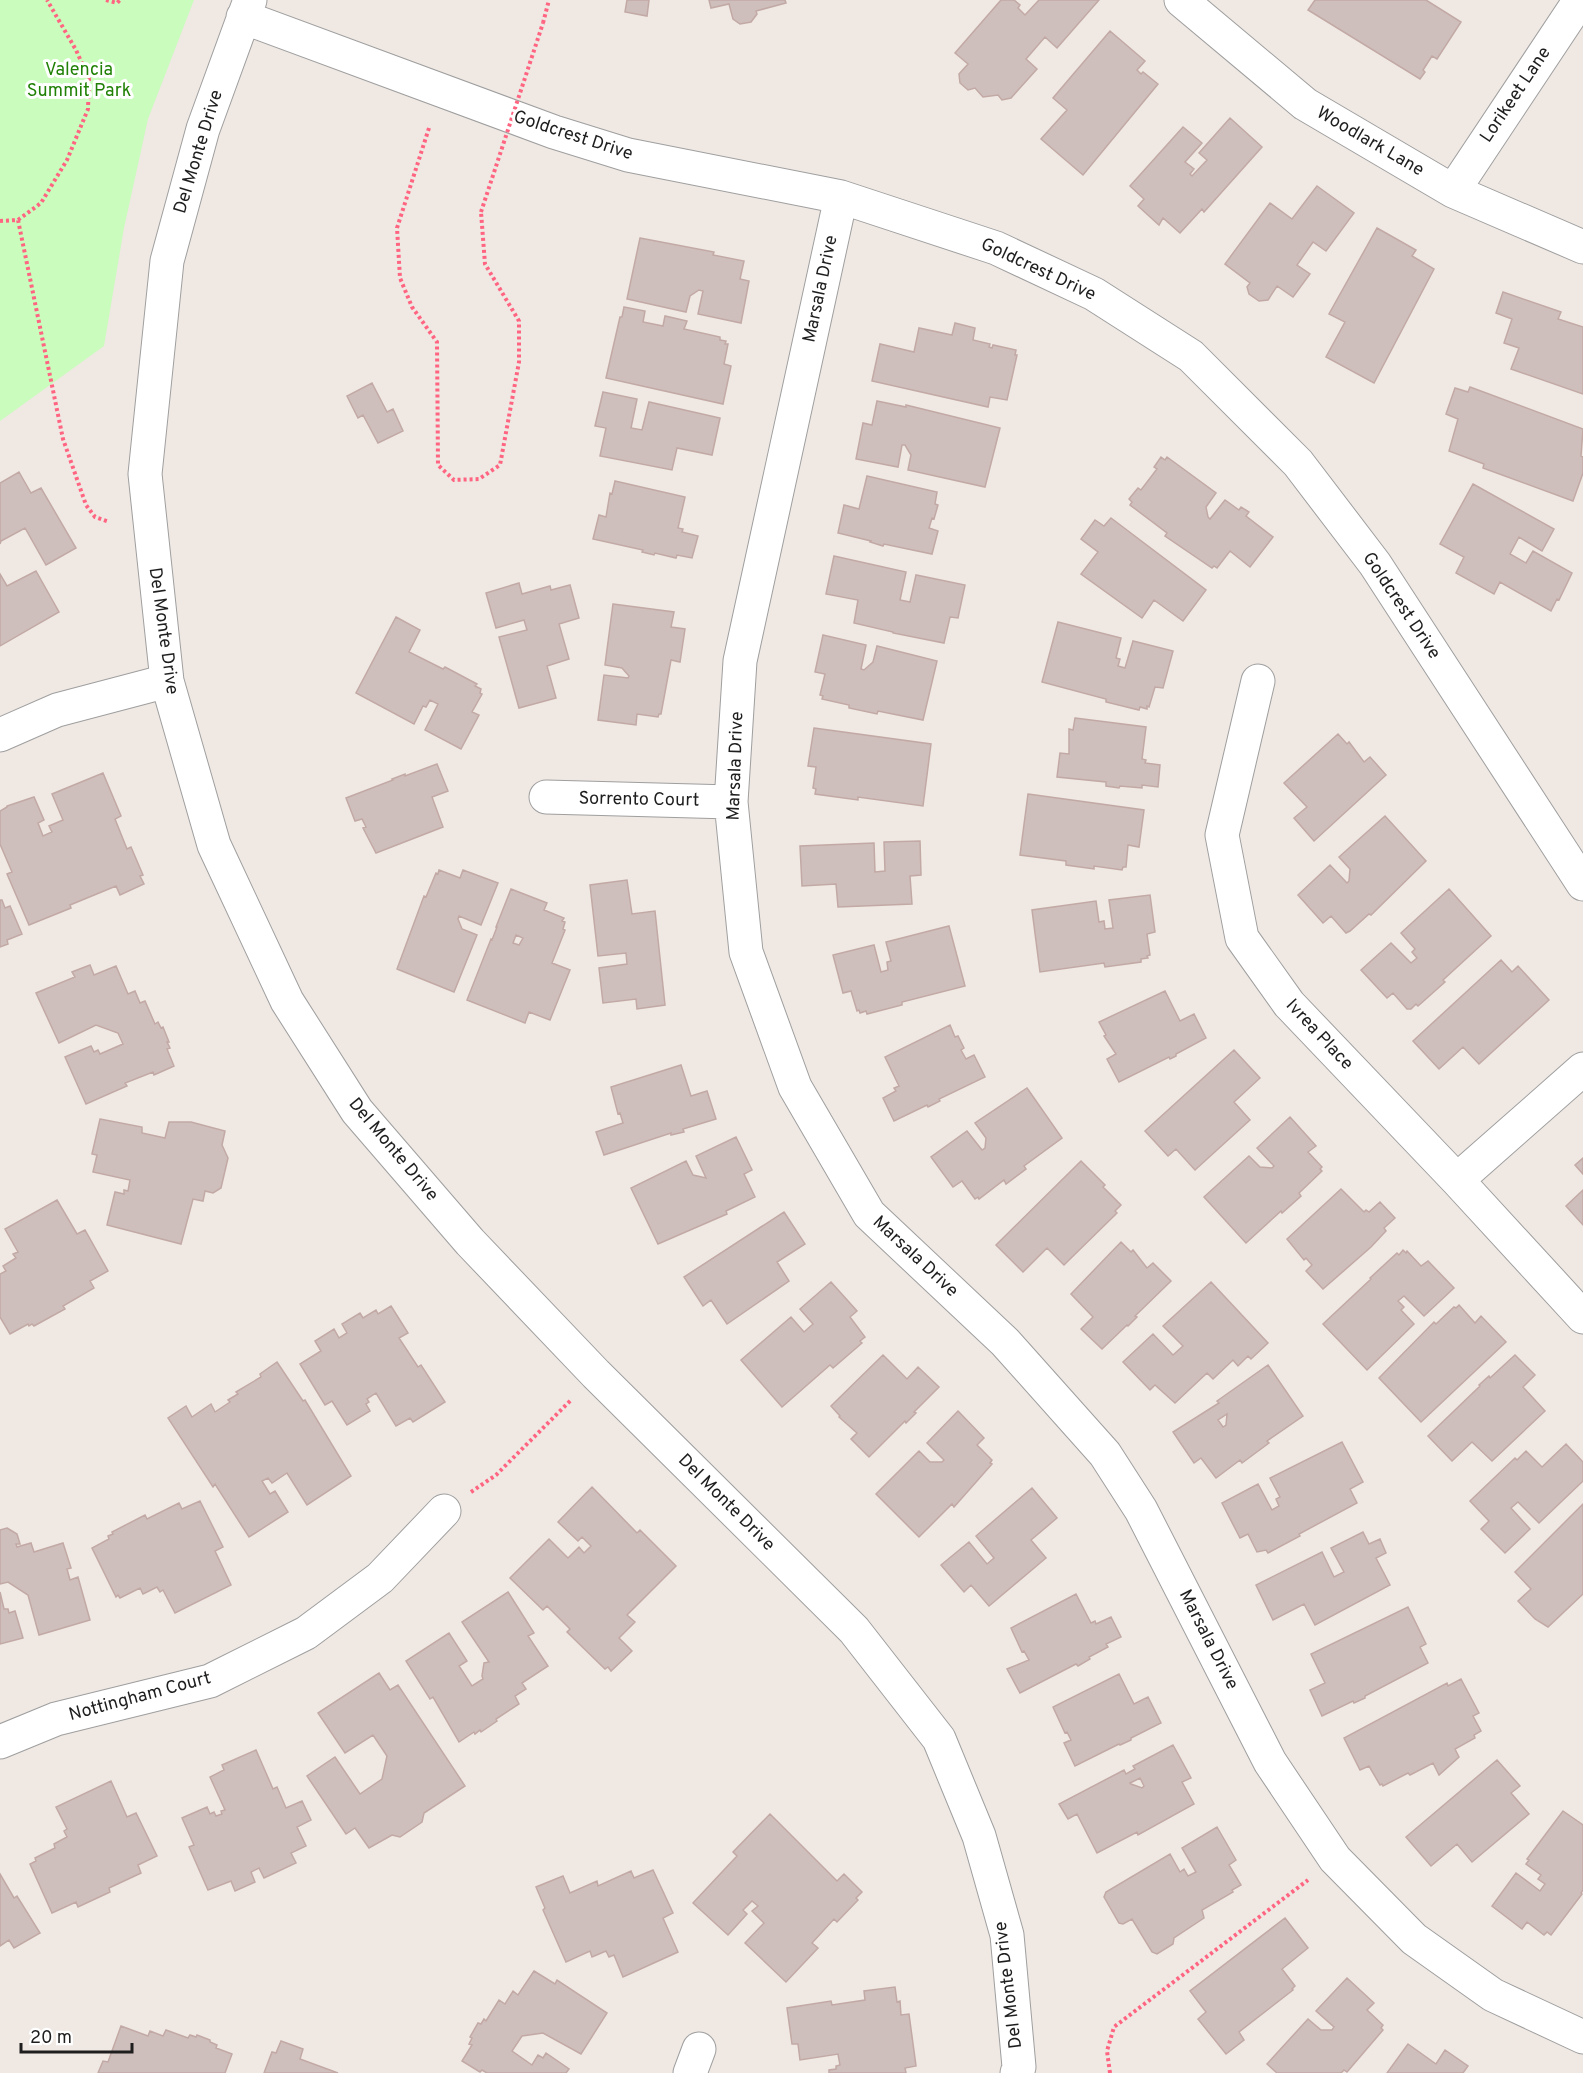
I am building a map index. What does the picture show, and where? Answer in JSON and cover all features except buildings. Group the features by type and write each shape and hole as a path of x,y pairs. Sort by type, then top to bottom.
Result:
{"street":[{"name":"Woodlark Lane","path":"1181,0 1305,104 1453,191 1583,247"},
{"name":"Lorikeet Lane","path":"1453,191 1580,0"},
{"name":"Goldcrest Drive","path":"247,9 554,132 628,155 841,197 996,248 1094,294 1191,356 1298,463 1375,564 1583,884"},
{"name":"Del Monte Drive","path":"247,9 203,129 167,261 145,474 167,681 214,846 287,1001 357,1111 470,1242 596,1374 854,1630 939,1739 979,1836 1007,1935 1019,2067 1017,2073"},
{"name":"Marsala Drive","path":"841,197 740,661 731,802 746,952 795,1087 869,1214 1005,1342 1105,1454 1141,1509 1270,1762 1335,1859 1414,1939 1493,1995 1583,2037"},
{"path":"0,735 57,710 167,681"},
{"name":"Ivrea Place","path":"1258,681 1222,835 1242,938 1289,1004 1457,1180 1583,1317"},
{"name":"Sorrento Court","path":"546,797 731,802"},
{"path":"1457,1180 1583,1069"},
{"name":"Nottingham Court","path":"0,1742 56,1719 210,1681 306,1633 380,1578 444,1511"}],"path":[{"path":"0,221 18,220 41,203 68,160 88,109 89,79 76,50 47,0"},
{"path":"106,0 117,3 120,0"},
{"path":"429,128 398,228 400,278 412,307 437,342 438,465 454,480 479,479 500,465 519,362 519,321 485,264 481,212 549,0"},
{"path":"18,220 63,439 86,505 95,517 110,522"},
{"path":"444,1511 496,1475 596,1374"},
{"path":"1110,2073 1107,2051 1114,2027 1335,1859"}],"green space":[{"name":"Valencia Summit Park","path":"0,0 194,0 148,119 124,228 104,346 0,421"}]}
